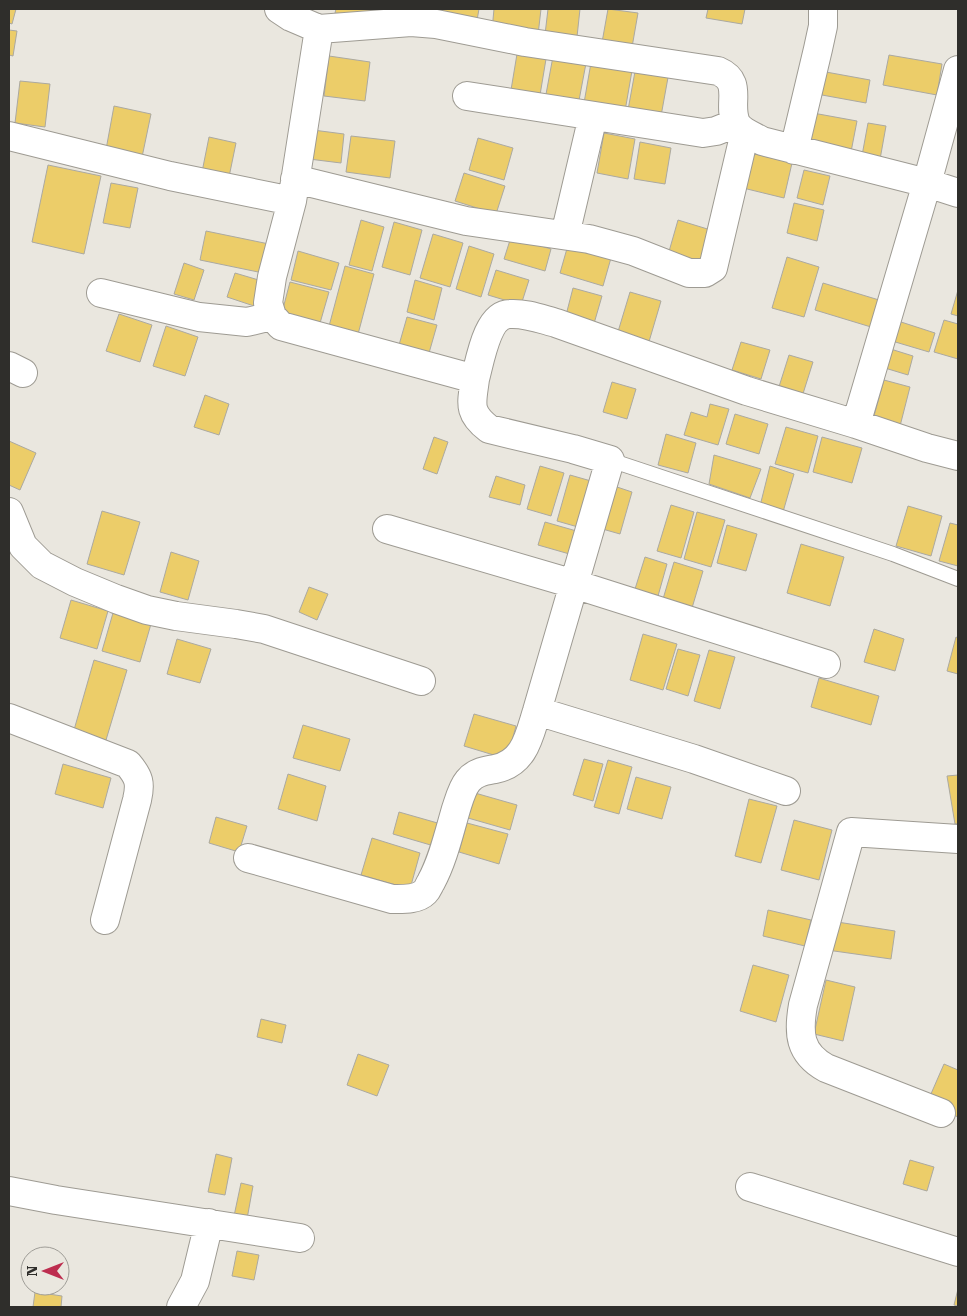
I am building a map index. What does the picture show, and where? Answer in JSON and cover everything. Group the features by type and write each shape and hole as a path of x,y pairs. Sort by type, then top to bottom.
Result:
{"street":[{"path":"279,9 319,29 411,22 436,24 525,42 718,70 726,74 732,81 733,110 741,128 762,141 927,183 958,193"},
{"path":"794,150 823,26 824,9"},
{"path":"319,29 294,190 268,302 272,316 281,326 475,379"},
{"path":"856,424 958,70"},
{"path":"467,96 703,133 741,128"},
{"path":"565,235 593,116"},
{"path":"9,136 170,176 294,190 466,221 588,239 633,251 689,272 705,273 713,268 741,128"},
{"path":"102,293 199,317 247,322 272,316"},
{"path":"248,858 392,899 411,899 425,892 437,872 467,782 474,775 483,771 512,764 525,746 537,711 610,460 489,429 480,422 472,407 475,379 490,330 498,318 507,313 527,315 556,323 747,391 958,456"},
{"path":"9,512 23,546 42,565 116,599 147,610 264,630 421,682"},
{"path":"387,529 574,584 826,664"},
{"path":"537,711 694,758 786,792"},
{"path":"9,718 128,764 137,775 140,788 105,920"},
{"path":"941,1113 826,1068 814,1061 805,1049 800,1023 851,832 958,839"},
{"path":"750,1187 958,1252"},
{"path":"9,1191 300,1238"},
{"path":"181,1307 195,1281 209,1223"}],"lane":[{"path":"610,460 893,554 958,579"}],"building":[{"path":"9,9 16,9 12,24 9,23"},
{"path":"336,9 376,9 375,18 335,13"},
{"path":"434,9 479,9 476,26 432,19"},
{"path":"494,9 541,9 538,35 492,30"},
{"path":"548,9 580,9 576,46 544,43"},
{"path":"608,9 638,13 631,53 601,48"},
{"path":"708,9 745,9 742,24 706,18"},
{"path":"9,30 17,31 13,56 9,55"},
{"path":"518,48 547,53 539,101 510,96"},
{"path":"554,51 587,58 577,111 544,105"},
{"path":"889,55 942,64 937,95 883,85"},
{"path":"329,56 370,62 365,101 324,96"},
{"path":"592,57 633,65 625,111 584,103"},
{"path":"636,66 669,72 661,116 628,110"},
{"path":"826,72 870,80 866,103 822,95"},
{"path":"20,81 50,84 45,127 15,123"},
{"path":"114,106 151,114 141,162 105,155"},
{"path":"813,113 857,121 850,157 806,149"},
{"path":"868,123 886,126 879,165 861,161"},
{"path":"313,130 344,134 341,163 309,159"},
{"path":"604,133 635,139 628,179 597,173"},
{"path":"351,136 395,141 390,178 346,172"},
{"path":"209,137 236,143 229,177 202,172"},
{"path":"478,138 513,148 504,180 469,170"},
{"path":"640,142 671,148 665,184 634,179"},
{"path":"751,153 792,163 784,198 743,188"},
{"path":"48,165 101,176 84,254 32,242"},
{"path":"804,170 830,176 823,205 797,198"},
{"path":"464,173 505,186 496,214 455,201"},
{"path":"111,183 138,188 130,228 103,223"},
{"path":"794,203 824,210 817,241 787,233"},
{"path":"361,220 384,227 372,271 349,265"},
{"path":"678,220 714,231 703,265 668,255"},
{"path":"394,222 422,230 410,275 382,267"},
{"path":"206,231 269,244 263,273 200,260"},
{"path":"433,234 463,243 450,287 420,278"},
{"path":"511,237 551,249 545,271 504,259"},
{"path":"568,245 611,258 603,286 560,273"},
{"path":"469,246 494,254 481,297 456,289"},
{"path":"298,251 339,263 331,290 291,280"},
{"path":"787,257 819,267 804,317 772,308"},
{"path":"184,263 204,270 194,300 174,294"},
{"path":"345,266 374,274 357,338 328,330"},
{"path":"496,270 529,280 521,305 488,295"},
{"path":"235,273 262,281 254,306 227,297"},
{"path":"415,280 442,288 434,320 407,312"},
{"path":"290,282 329,292 318,330 280,320"},
{"path":"823,283 879,300 871,327 815,310"},
{"path":"573,288 602,296 593,327 565,319"},
{"path":"958,290 958,316 951,314"},
{"path":"630,292 661,301 648,345 617,335"},
{"path":"119,314 152,325 140,362 106,351"},
{"path":"407,317 437,325 427,360 397,352"},
{"path":"944,320 958,324 958,359 934,352"},
{"path":"898,321 935,333 929,352 892,341"},
{"path":"166,326 198,337 185,376 153,366"},
{"path":"741,342 770,350 761,379 732,370"},
{"path":"881,346 913,356 908,375 875,365"},
{"path":"789,355 813,362 801,400 777,393"},
{"path":"884,380 910,387 899,430 872,423"},
{"path":"612,382 636,389 627,419 603,412"},
{"path":"205,395 229,404 219,435 194,427"},
{"path":"710,404 729,409 718,445 684,435 691,412 707,417"},
{"path":"735,414 768,424 759,454 726,444"},
{"path":"786,427 818,436 808,473 775,464"},
{"path":"666,434 696,443 688,473 658,465"},
{"path":"434,437 448,442 437,474 423,469"},
{"path":"822,437 862,448 852,483 813,472"},
{"path":"9,441 36,453 20,490 9,485"},
{"path":"714,455 761,469 750,498 709,484"},
{"path":"540,466 564,473 551,516 527,509"},
{"path":"770,466 794,474 783,512 760,506"},
{"path":"570,475 598,483 585,529 557,521"},
{"path":"496,476 525,485 520,505 489,497"},
{"path":"611,485 632,492 620,534 599,528"},
{"path":"671,505 694,512 681,558 657,551"},
{"path":"908,506 942,516 931,556 896,546"},
{"path":"102,511 140,522 124,575 87,564"},
{"path":"697,512 725,520 711,567 684,559"},
{"path":"545,522 580,532 573,555 538,545"},
{"path":"950,523 958,525 958,566 939,561"},
{"path":"727,525 757,534 746,571 717,563"},
{"path":"801,544 844,557 830,606 787,593"},
{"path":"171,552 199,561 188,600 160,592"},
{"path":"645,557 667,564 658,596 635,589"},
{"path":"674,562 703,571 692,608 663,599"},
{"path":"309,587 328,594 317,620 299,612"},
{"path":"71,600 108,611 97,649 60,638"},
{"path":"113,613 151,624 140,662 102,651"},
{"path":"874,629 904,639 895,671 864,662"},
{"path":"643,634 677,644 663,690 630,680"},
{"path":"956,637 958,638 958,674 947,671"},
{"path":"177,639 211,649 200,683 167,674"},
{"path":"678,649 700,655 688,696 666,689"},
{"path":"709,650 735,657 720,709 694,701"},
{"path":"94,660 127,670 106,740 74,730"},
{"path":"819,678 879,696 871,725 811,707"},
{"path":"474,714 516,726 507,759 464,746"},
{"path":"303,725 350,739 340,771 293,758"},
{"path":"584,759 603,764 593,801 573,795"},
{"path":"608,760 632,767 619,814 594,807"},
{"path":"63,764 111,778 103,808 55,794"},
{"path":"288,774 326,786 317,821 278,809"},
{"path":"958,775 958,824 955,824 947,776"},
{"path":"636,777 671,787 662,819 627,809"},
{"path":"475,793 517,805 510,830 468,818"},
{"path":"749,799 777,806 761,863 735,856"},
{"path":"399,812 441,824 434,846 393,834"},
{"path":"216,817 247,826 239,852 209,843"},
{"path":"794,820 832,830 819,880 781,870"},
{"path":"467,823 508,834 499,864 459,852"},
{"path":"372,838 420,853 410,889 361,875"},
{"path":"768,910 811,920 805,946 763,936"},
{"path":"831,921 895,931 891,959 827,950"},
{"path":"753,965 789,975 776,1022 740,1011"},
{"path":"826,980 855,987 843,1041 814,1034"},
{"path":"261,1019 286,1025 282,1043 257,1037"},
{"path":"358,1054 389,1065 377,1096 347,1085"},
{"path":"944,1064 958,1070 958,1117 927,1103"},
{"path":"216,1154 232,1158 225,1195 208,1192"},
{"path":"910,1160 934,1167 927,1191 903,1184"},
{"path":"241,1183 253,1186 247,1219 234,1216"},
{"path":"237,1251 259,1255 254,1280 232,1276"},
{"path":"958,1289 958,1306 954,1305"},
{"path":"34,1296 62,1296 61,1307 33,1307"}]}
